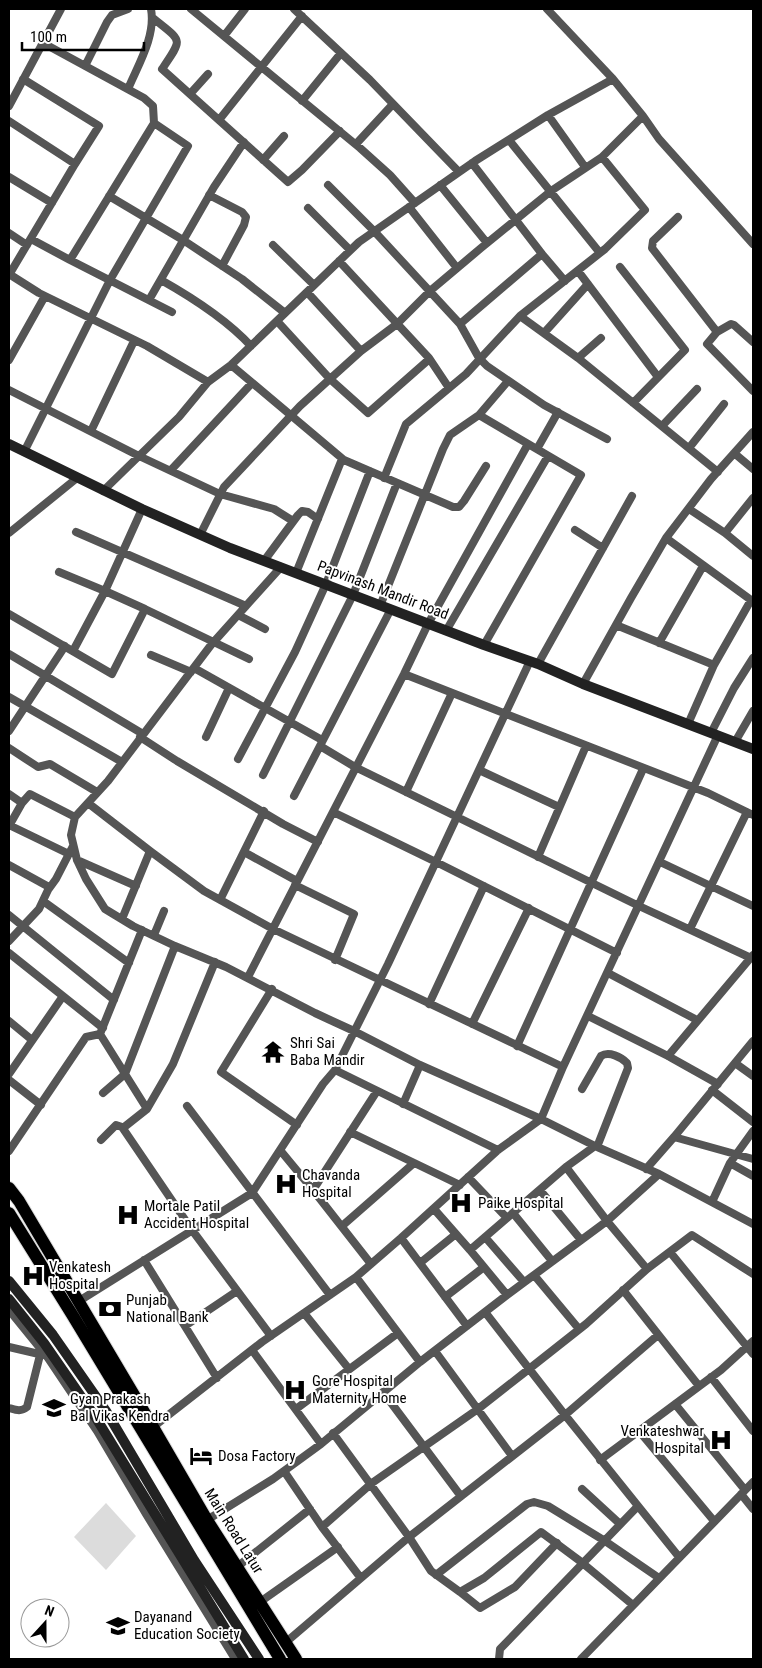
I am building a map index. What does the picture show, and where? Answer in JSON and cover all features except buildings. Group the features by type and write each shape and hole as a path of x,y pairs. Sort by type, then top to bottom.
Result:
{"main road":[{"name":"Main Road Latur","path":"9,1188 19,1201 207,1520 296,1659"},
{"name":"Main Road Latur","path":"9,1213 280,1659"}],"street":[{"path":"9,106 61,9"},
{"path":"85,66 112,15 128,9"},
{"path":"128,89 148,40 153,18 151,9"},
{"path":"191,9 356,144 390,175 457,268"},
{"path":"224,36 245,9"},
{"path":"294,9 341,52 459,172"},
{"path":"547,9 613,79 659,139 753,244"},
{"path":"219,120 302,16"},
{"path":"153,18 176,38 178,42 162,69 288,182 340,131"},
{"path":"42,43 144,98 153,106 154,123 70,260"},
{"path":"302,101 341,52"},
{"path":"190,94 208,74"},
{"path":"23,79 99,126 9,274 44,296 147,346 208,382"},
{"path":"103,491 179,417 208,382 231,366 359,242 472,162 548,115 613,79"},
{"path":"356,144 393,104"},
{"path":"548,115 585,167"},
{"path":"200,535 224,487 291,416 330,379 361,351 397,324 430,291 516,219 551,191 585,167 602,158 643,116"},
{"path":"9,121 75,164"},
{"path":"24,452 110,280 188,146 154,123"},
{"path":"264,160 284,136"},
{"path":"509,140 600,253"},
{"path":"149,300 209,195 244,142"},
{"path":"384,478 406,424 466,374 520,316 600,253 645,210 602,158"},
{"path":"472,162 565,281"},
{"path":"9,177 52,203"},
{"path":"328,185 374,231 460,324 479,358 487,366 558,412 607,439"},
{"path":"440,185 487,243"},
{"path":"209,195 242,212 246,216 244,225 222,266"},
{"path":"109,196 183,240 242,279 285,314"},
{"path":"308,208 350,250"},
{"path":"678,217 653,241 652,248 717,332"},
{"path":"9,233 70,260 172,312"},
{"path":"273,245 314,285"},
{"path":"460,324 542,254"},
{"path":"339,261 429,358 449,388"},
{"path":"620,267 685,350 633,403"},
{"path":"578,271 658,377"},
{"path":"161,280 196,300 238,332 252,346"},
{"path":"544,333 588,284"},
{"path":"307,292 361,351"},
{"path":"9,360 44,296"},
{"path":"520,316 578,358 718,472"},
{"path":"277,321 330,379 368,413 429,358"},
{"path":"753,342 734,325 728,324 708,342 708,347 753,390"},
{"path":"578,358 601,338"},
{"path":"92,431 134,341"},
{"path":"231,366 342,459 453,507 459,507 464,501 486,466"},
{"path":"380,606 450,435 479,415 508,381"},
{"path":"170,470 252,383"},
{"path":"662,426 697,389"},
{"path":"9,390 139,456 220,494 274,509 293,521"},
{"path":"689,448 724,404"},
{"path":"537,449 558,412"},
{"path":"479,415 581,475 484,645"},
{"path":"584,684 666,538 718,472 753,432"},
{"name":"Papvinash Mandir Road","path":"9,444 103,491 200,535 380,606 534,662 584,684 753,749"},
{"path":"248,977 428,624 528,444"},
{"path":"734,453 753,468"},
{"path":"446,631 548,456"},
{"path":"296,573 342,459"},
{"path":"238,759 295,652 326,584 370,472"},
{"path":"9,533 77,478"},
{"path":"263,774 353,595 397,483"},
{"path":"78,1301 252,1194 335,1070 380,981 506,713 632,496"},
{"path":"725,533 753,498"},
{"path":"73,651 105,591 142,509"},
{"path":"689,509 725,533 753,556"},
{"path":"264,561 302,511 308,512 318,519"},
{"path":"575,530 603,548"},
{"path":"76,532 246,606"},
{"path":"666,538 750,600 714,665 688,724"},
{"path":"659,643 704,566"},
{"path":"280,567 213,643 122,762 75,817 71,835 76,860 105,909 175,946 248,977 315,1013 420,1065 659,1174 753,1224"},
{"path":"59,572 105,591 249,659"},
{"path":"294,796 391,609"},
{"path":"9,614 112,674 145,610"},
{"path":"238,616 265,629"},
{"path":"616,625 714,665"},
{"path":"9,731 65,646"},
{"path":"9,654 142,736 177,761 318,842"},
{"path":"151,655 193,670 229,688 289,722 355,767 639,906 752,956 668,1056"},
{"path":"153,1427 252,1350 356,1277 402,1238 498,1150 541,1119 563,1067 694,788 734,688 753,658"},
{"path":"404,674 694,788 750,813 710,886 690,930"},
{"path":"206,736 229,688"},
{"path":"406,792 452,692"},
{"path":"9,697 122,762"},
{"path":"735,742 753,711"},
{"path":"538,857 586,746"},
{"path":"9,748 38,767 50,764 97,792"},
{"path":"518,1046 643,768"},
{"path":"479,770 559,808"},
{"path":"9,794 22,803"},
{"path":"68,854 9,826 22,803 30,794 75,817"},
{"path":"88,803 150,852 204,891 220,900 335,960 563,1067"},
{"path":"220,900 264,811"},
{"path":"332,812 617,953"},
{"path":"9,941 39,909 49,887 56,879 73,846"},
{"path":"122,919 150,852"},
{"path":"244,852 354,914 335,960"},
{"path":"76,860 136,886"},
{"path":"660,862 753,906"},
{"path":"9,865 49,887"},
{"path":"430,1004 484,886"},
{"path":"43,901 129,963"},
{"path":"472,1024 528,908"},
{"path":"154,936 164,911"},
{"path":"9,915 114,1000"},
{"path":"9,1152 86,1037 101,1031 142,930"},
{"path":"103,1094 125,1074 175,946"},
{"path":"9,953 63,996 101,1031 147,1108"},
{"path":"123,1128 147,1108 173,1064 215,962"},
{"path":"608,973 697,1020"},
{"path":"272,990 221,1072 297,1125"},
{"path":"9,1074 63,996"},
{"path":"588,1016 668,1056 718,1084"},
{"path":"9,1021 32,1040"},
{"path":"646,1169 753,1041"},
{"path":"470,1250 566,1167 596,1146 628,1068 627,1064 612,1054 604,1054 601,1056 582,1090"},
{"path":"735,1063 753,1076"},
{"path":"403,1104 420,1065"},
{"path":"335,1070 498,1150"},
{"path":"9,1080 41,1105"},
{"path":"712,1090 753,1122"},
{"path":"313,1190 377,1091"},
{"path":"187,1106 330,1295"},
{"path":"101,1140 116,1125 123,1128 192,1230 271,1336"},
{"path":"712,1202 730,1163 753,1131"},
{"path":"350,1132 460,1185"},
{"path":"674,1137 753,1160"},
{"path":"280,1150 371,1264"},
{"path":"342,1226 414,1163"},
{"path":"730,1163 753,1176"},
{"path":"566,1167 647,1269"},
{"path":"207,1520 284,1471 321,1444 420,1362 607,1221 659,1174"},
{"path":"468,1177 510,1216 552,1262"},
{"path":"540,1190 581,1240"},
{"path":"434,1209 507,1295"},
{"path":"420,1263 456,1234"},
{"path":"322,1527 370,1485 478,1409 529,1369 579,1329 647,1269 692,1235 753,1274"},
{"path":"485,1237 524,1282"},
{"path":"402,1238 467,1326"},
{"path":"670,1252 753,1354"},
{"path":"144,1260 216,1378"},
{"path":"445,1297 484,1266"},
{"path":"534,1275 579,1329"},
{"path":"356,1277 420,1362"},
{"path":"9,1281 53,1335 115,1426 194,1560 259,1659"},
{"path":"623,1290 699,1386"},
{"path":"185,1326 237,1291"},
{"path":"9,1299 97,1431 235,1659"},
{"path":"9,1310 105,1432 244,1659"},
{"path":"485,1312 600,1460 679,1557"},
{"path":"304,1313 349,1369"},
{"path":"296,1408 398,1333"},
{"path":"285,1643 409,1537 565,1415 658,1335"},
{"path":"600,1460 711,1377 753,1341"},
{"path":"9,1347 41,1349"},
{"path":"9,1408 20,1411 27,1407 41,1349"},
{"path":"252,1350 321,1444"},
{"path":"435,1351 512,1456"},
{"path":"711,1377 753,1431"},
{"path":"383,1392 460,1496"},
{"path":"676,1404 753,1508"},
{"path":"105,1432 115,1426"},
{"path":"639,1431 714,1521"},
{"path":"333,1433 409,1537 431,1571 480,1608 515,1586 557,1543"},
{"path":"284,1471 360,1578"},
{"path":"581,1659 753,1482"},
{"path":"582,1489 620,1524"},
{"path":"436,1575 527,1504 534,1502 548,1506 605,1541 659,1578"},
{"path":"499,1659 500,1649 638,1506"},
{"path":"237,1567 310,1509"},
{"path":"460,1592 484,1578 541,1532 583,1563 633,1605"},
{"path":"260,1602 338,1546"}],"shaded area":[{"path":"106,1503 136,1536 106,1570 74,1537"}],"place":[{"name":"Shri Sai Baba Mandir","path":"273,1052"},
{"name":"Chavanda Hospital","path":"286,1184"},
{"name":"Paike Hospital","path":"461,1203"},
{"name":"Mortale Patil Accident Hospital","path":"128,1215"},
{"name":"Venkatesh Hospital","path":"33,1276"},
{"name":"Punjab National Bank","path":"110,1309"},
{"name":"Gore Hospital Maternity Home","path":"295,1390"},
{"name":"Gyan Prakash Bal Vikas Kendra","path":"54,1408"},
{"name":"Venkateshwar Hospital","path":"721,1440"},
{"name":"Dosa Factory","path":"201,1456"},
{"name":"Dayanand Education Society","path":"118,1626"}]}
